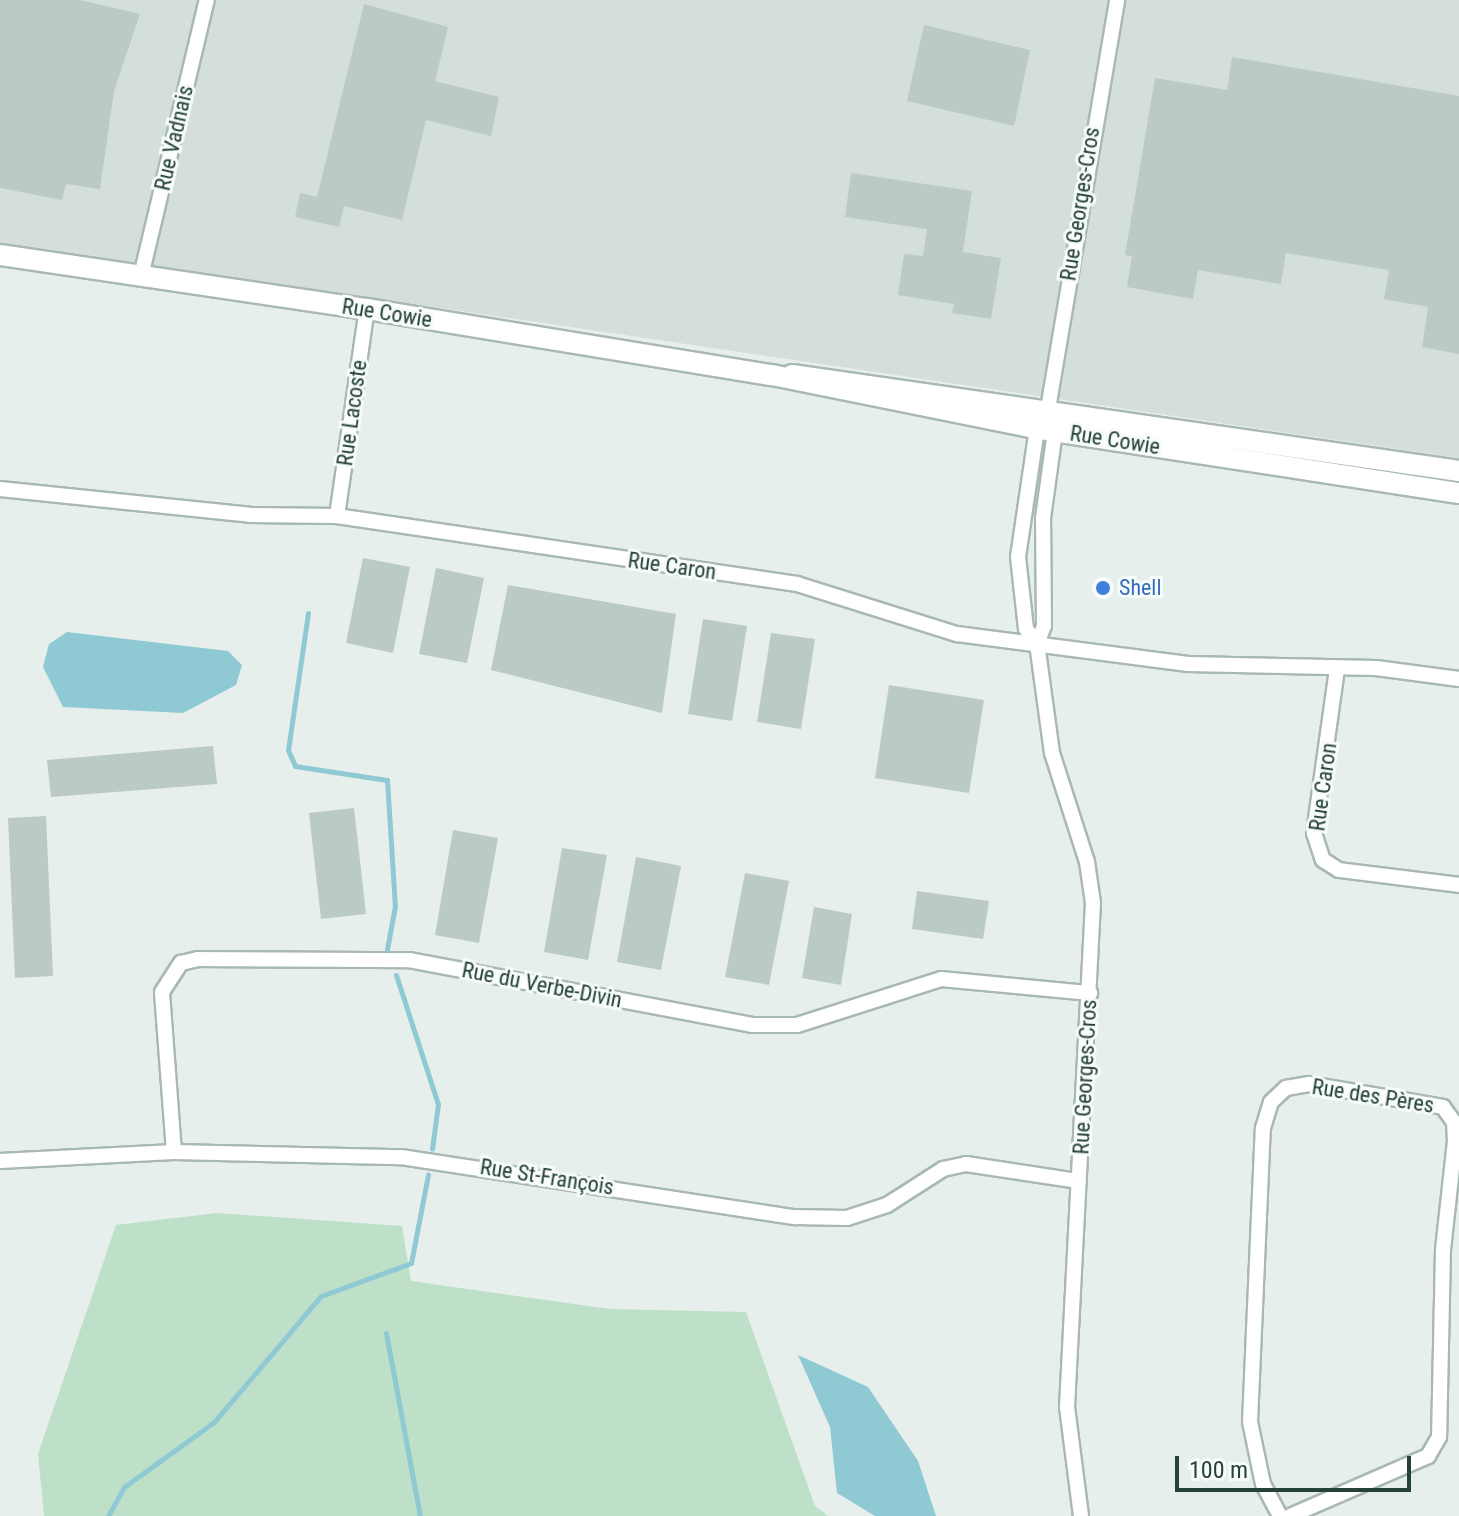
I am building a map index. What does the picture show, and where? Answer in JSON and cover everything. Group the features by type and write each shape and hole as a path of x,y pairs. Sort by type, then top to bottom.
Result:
{"main road":[{"name":"Rue Cowie","path":"0,255 367,309 772,375 1034,428 1459,493"},
{"name":"Rue Cowie","path":"772,375 819,374 1459,471"}],"street":[{"name":"Rue Vadnais","path":"141,276 207,0"},
{"name":"Rue Georges-Cros","path":"1081,1516 1067,1407 1093,903 1087,862 1052,753 1037,644 1026,629 1021,537 1034,428 1048,409 1117,0"},
{"name":"Rue Lacoste","path":"337,516 367,309"},
{"name":"Rue Georges-Cros","path":"1037,644 1044,626 1043,538 1055,431 1048,409"},
{"name":"Rue Caron","path":"0,489 250,515 337,516 797,584 957,634 1188,664 1337,669 1459,679"},
{"path":"1021,537 1043,538"},
{"name":"Rue Caron","path":"1337,669 1314,833 1323,860 1339,870 1459,885"},
{"name":"Rue du Verbe-Divin","path":"174,1152 162,992 181,963 198,959 409,960 752,1025 797,1025 941,979 1090,993"},
{"name":"Rue des Pères","path":"1280,1516 1260,1474 1250,1422 1263,1128 1271,1102 1286,1088 1309,1084 1443,1107 1454,1122 1455,1141 1443,1250 1439,1437 1428,1456 1290,1516"},
{"name":"Rue St-François","path":"0,1161 174,1152 452,1162 795,1217 847,1218 887,1205 943,1169 966,1164 1079,1181"}],"shaded area":[{"path":"0,0 1459,0 1459,458 0,243"}],"green space":[{"path":"217,1213 402,1226 411,1281 610,1309 746,1312 815,1506 828,1516 44,1516 38,1454 116,1225"}],"water":[{"path":"67,632 228,651 242,665 236,685 183,713 63,707 43,667 49,644"},
{"path":"798,1355 868,1387 918,1461 936,1516 875,1516 837,1493 830,1427"}],"building":[{"path":"0,0 80,0 140,14 114,91 100,189 66,184 62,200 0,188"},
{"path":"364,4 448,27 435,81 499,97 491,136 426,120 402,220 344,206 339,227 295,217 300,193 317,197"},
{"path":"924,25 1030,50 1014,126 907,101"},
{"path":"1232,57 1459,96 1459,354 1422,347 1428,307 1384,299 1389,270 1286,253 1281,284 1198,270 1193,299 1127,287 1132,256 1125,255 1155,78 1227,90"},
{"path":"851,173 972,191 963,252 1001,258 991,319 952,313 954,304 898,295 904,254 923,256 927,229 845,217"},
{"path":"363,558 410,567 393,653 346,643"},
{"path":"436,568 484,578 467,663 419,654"},
{"path":"508,585 676,614 662,713 491,670"},
{"path":"703,619 747,626 732,721 688,714"},
{"path":"771,633 815,639 801,729 757,722"},
{"path":"889,685 984,700 969,793 875,778"},
{"path":"213,746 217,784 51,797 47,760"},
{"path":"354,808 366,914 321,919 309,813"},
{"path":"46,816 53,976 15,978 8,818"},
{"path":"453,830 498,838 479,943 435,935"},
{"path":"562,848 607,855 588,960 544,952"},
{"path":"636,857 681,866 661,970 617,962"},
{"path":"745,873 789,881 769,985 725,977"},
{"path":"917,891 989,901 983,939 912,929"},
{"path":"814,907 852,914 841,985 802,978"}],"waterway":[{"path":"308,613 288,750 295,766 387,780 395,906 387,949"},
{"path":"396,975 438,1104 432,1149"},
{"path":"108,1516 124,1487 214,1422 321,1296 411,1263 428,1175"},
{"path":"386,1333 420,1516"}],"place":[{"name":"Shell","path":"1103,588"}]}
